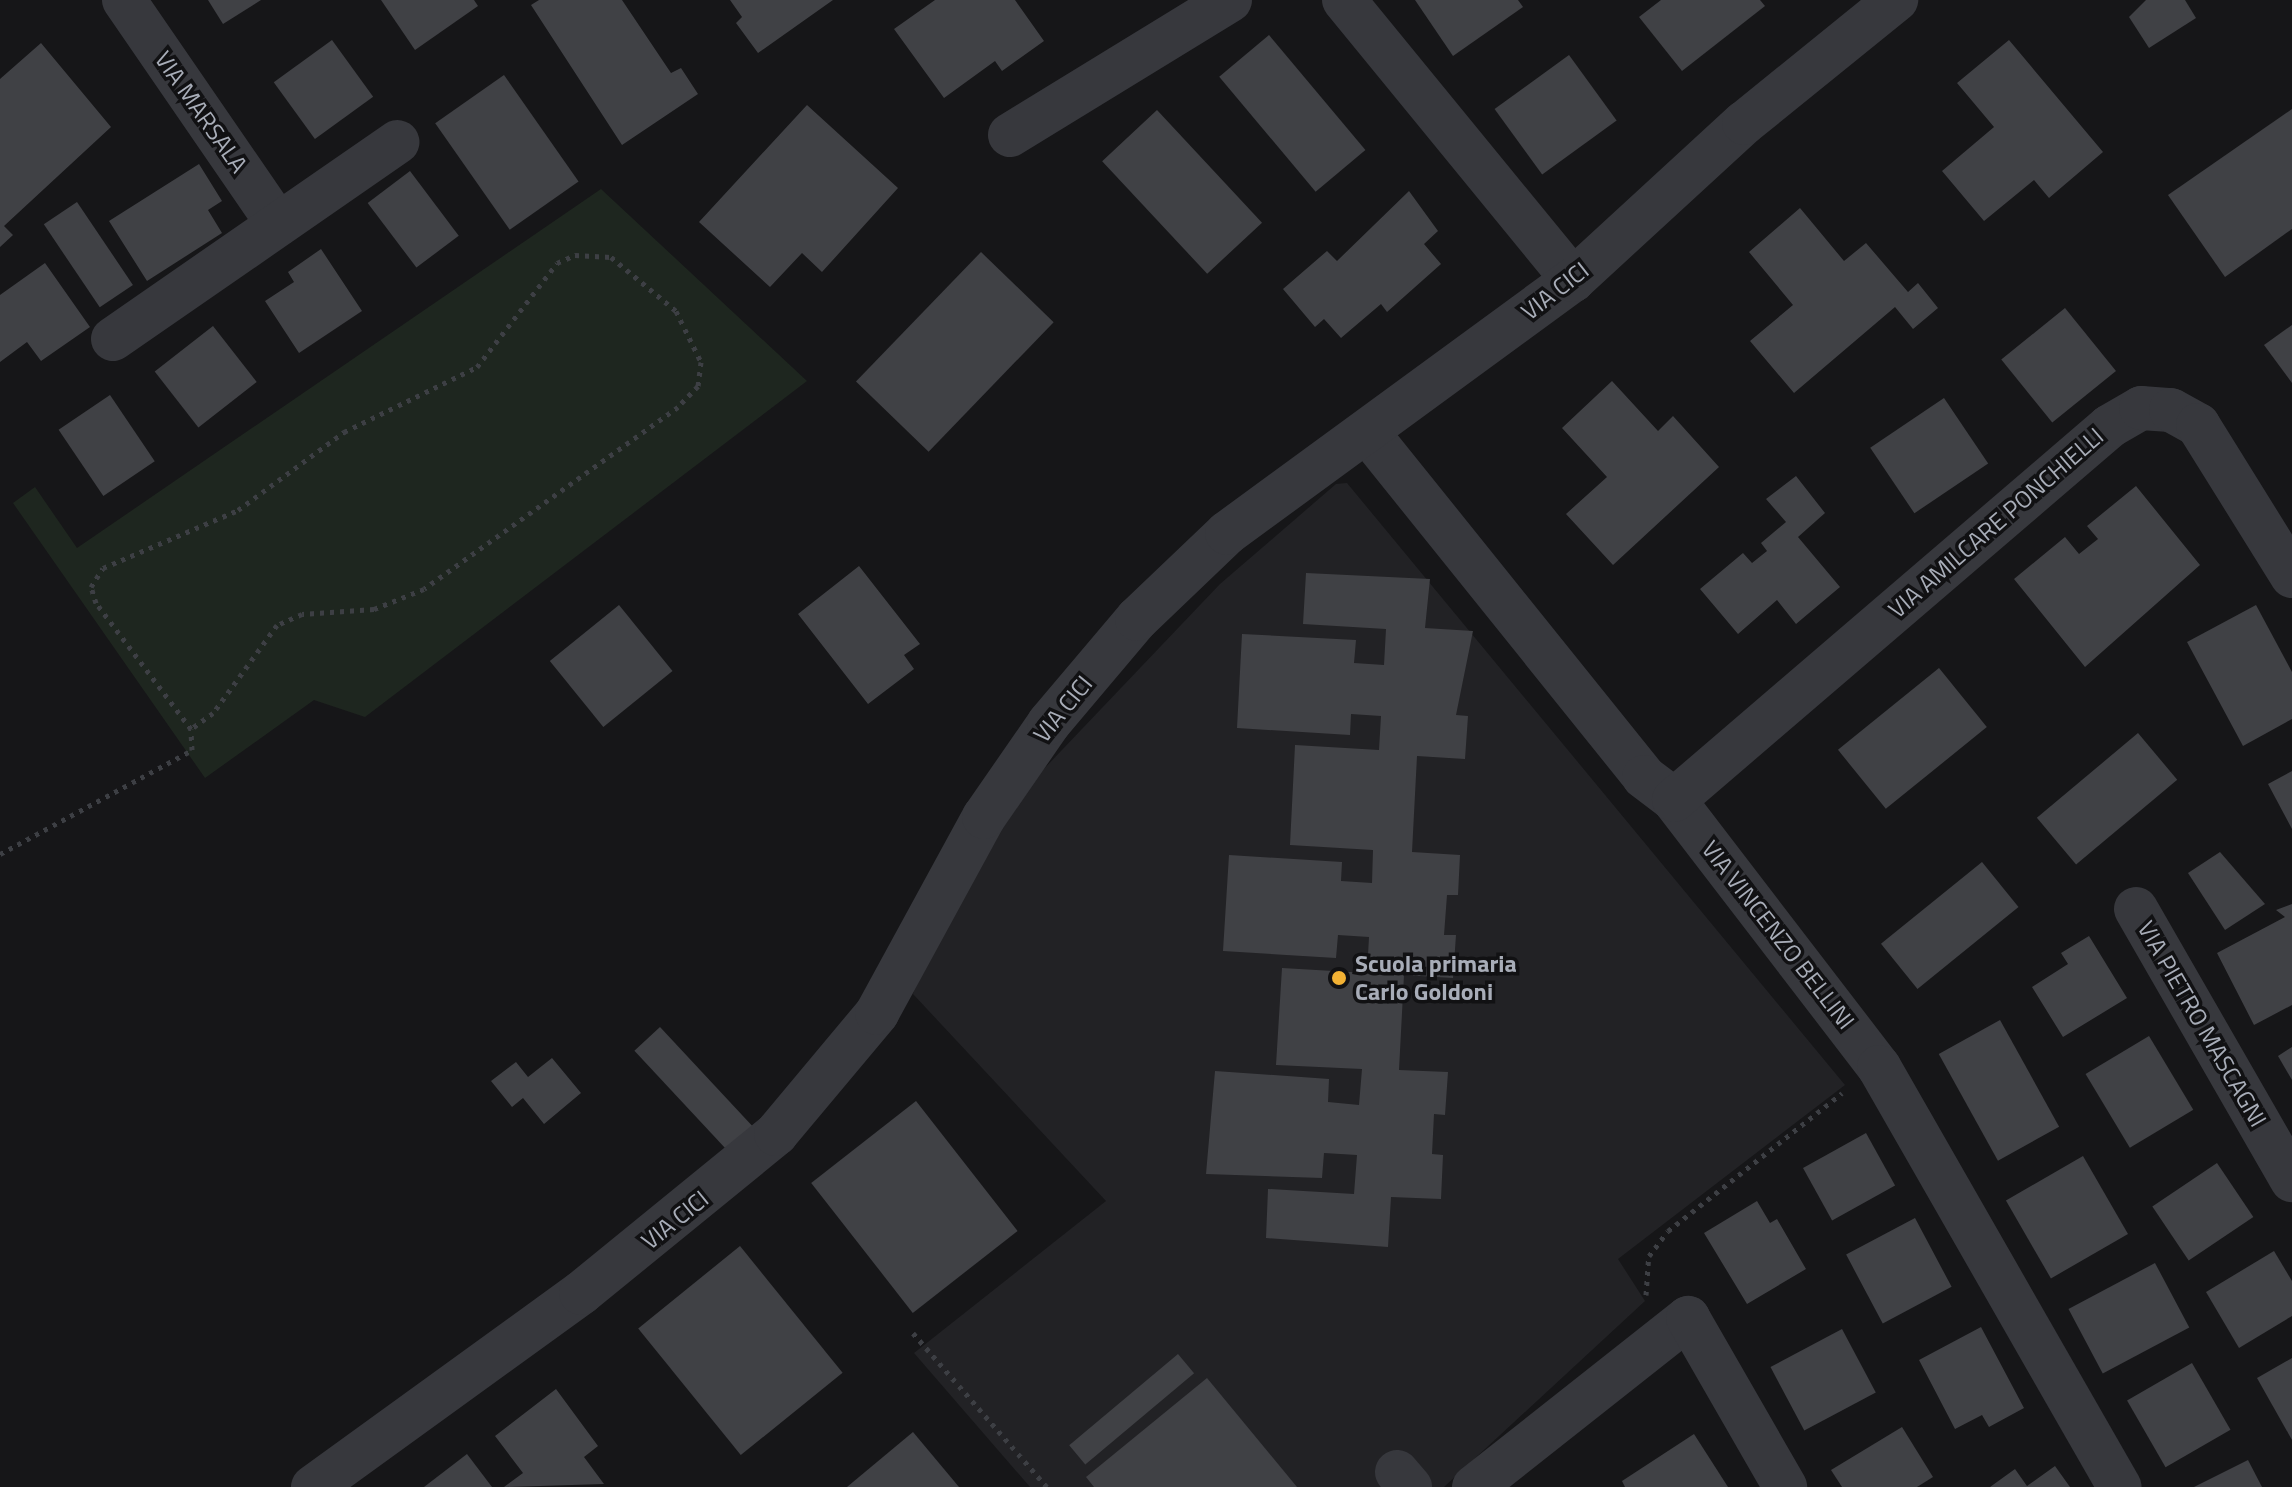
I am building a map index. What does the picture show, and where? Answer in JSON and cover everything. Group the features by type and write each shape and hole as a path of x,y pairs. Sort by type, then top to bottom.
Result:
{"street":[{"name":"VIA MARSALA","path":"124,0 278,224"},
{"path":"1010,135 1230,0"},
{"path":"1344,0 1573,280"},
{"name":"VIA CICI","path":"313,1487 594,1284 776,1134 877,1013 984,817 1049,723 1137,619 1227,533 1573,280 1744,123 1896,0"},
{"path":"113,339 397,142"},
{"name":"VIA AMILCARE PONCHIELLI","path":"1674,800 2110,426 2141,408 2171,410 2198,425 2292,576"},
{"name":"VIA VINCENZO BELLINI","path":"1367,432 1644,777 1674,800 1879,1067 2120,1487"},
{"name":"VIA PIETRO MASCAGNI","path":"2136,909 2292,1180"},
{"path":"1474,1487 1688,1318 1785,1487"}],"path":[{"path":"0,854 192,750 191,729 96,603 91,587 103,568 238,510 344,432 477,367 557,263 575,255 611,257 676,311 701,362 698,386 678,407 424,589 374,609 302,614 277,625 213,713 191,729"},
{"path":"1669,1333 1642,1283 1668,1231 1879,1067"},
{"path":"913,1333 1047,1487"}],"shaded area":[{"path":"601,189 807,381 365,717 314,700 205,778 13,503 35,487 77,548"},
{"name":"Scuola primaria Carlo Goldoni","path":"1347,483 1845,1085 1618,1259 1645,1301 1444,1487 1030,1487 914,1353 1106,1201 913,994 940,919 1041,772 1220,584 1336,484"}],"building":[{"path":"208,0 261,0 223,24"},
{"path":"381,0 474,0 478,6 415,50"},
{"path":"539,0 622,0 671,73 681,68 698,94 622,145 531,5"},
{"path":"730,0 833,0 758,53 736,23 742,17"},
{"path":"935,0 1015,0 1044,41 1002,71 995,61 944,98 894,29"},
{"path":"1415,0 1518,0 1523,7 1453,56"},
{"path":"1661,0 1760,0 1765,6 1682,71 1639,17"},
{"path":"2146,0 2185,0 2196,18 2149,48 2129,17"},
{"path":"1269,35 1365,150 1316,192 1219,77"},
{"path":"332,40 373,97 315,139 274,82"},
{"path":"2009,40 2103,152 2049,198 2034,180 1984,221 1942,171 1994,127 1957,83"},
{"path":"41,43 111,127 4,226 13,235 0,247 0,79"},
{"path":"1569,55 1617,121 1542,175 1495,109"},
{"path":"504,75 579,181 510,230 435,123"},
{"path":"807,105 898,188 822,272 802,253 770,287 699,222"},
{"path":"2292,109 2292,229 2225,277 2168,195"},
{"path":"1157,110 1262,223 1207,274 1102,161"},
{"path":"199,164 222,201 208,210 222,233 147,281 109,221"},
{"path":"410,171 459,236 416,268 368,203"},
{"path":"1409,191 1438,231 1424,244 1441,264 1387,312 1381,304 1341,338 1324,319 1315,327 1283,289 1327,251 1337,261"},
{"path":"77,202 133,285 100,307 44,224"},
{"path":"1800,208 1844,261 1866,243 1908,292 1918,283 1938,308 1913,329 1895,307 1794,393 1750,341 1793,305 1749,252"},
{"path":"321,249 362,311 299,353 265,301 294,282 288,272"},
{"path":"981,252 1054,322 929,452 856,381"},
{"path":"45,263 90,327 41,361 27,342 0,362 0,295"},
{"path":"2065,308 2116,371 2052,423 2001,360"},
{"path":"2292,325 2292,383 2264,345"},
{"path":"213,326 257,382 198,428 155,372"},
{"path":"1612,381 1658,431 1673,416 1719,467 1613,565 1566,514 1607,477 1562,428"},
{"path":"110,395 155,461 103,496 59,430"},
{"path":"1944,398 1988,463 1914,513 1870,448"},
{"path":"1796,476 1825,513 1798,537 1840,587 1796,624 1777,600 1738,634 1700,589 1743,553 1752,563 1767,551 1761,543 1786,522 1766,499"},
{"path":"2136,486 2200,565 2085,667 2014,579 2065,537 2079,554 2098,539 2087,526"},
{"path":"859,566 920,644 904,655 914,669 868,704 798,614"},
{"path":"1306,573 1430,579 1425,628 1473,631 1456,715 1468,716 1465,759 1417,756 1412,852 1460,855 1458,895 1447,895 1444,935 1456,935 1453,978 1404,975 1399,1070 1448,1072 1445,1115 1434,1114 1432,1154 1443,1155 1441,1199 1391,1197 1388,1247 1266,1238 1268,1189 1354,1194 1357,1155 1324,1153 1322,1178 1206,1174 1215,1071 1329,1079 1328,1102 1359,1105 1362,1069 1276,1065 1282,968 1367,973 1369,937 1338,935 1336,958 1223,951 1229,855 1342,862 1341,881 1372,883 1373,850 1290,845 1295,745 1379,750 1381,716 1351,714 1350,735 1237,728 1242,634 1356,640 1354,663 1384,665 1386,629 1303,624"},
{"path":"619,605 672,671 603,727 550,661"},
{"path":"2256,605 2292,672 2292,719 2243,746 2187,642"},
{"path":"1939,668 1987,727 1886,809 1838,750"},
{"path":"2138,733 2177,780 2076,865 2037,818"},
{"path":"2292,771 2292,829 2268,784"},
{"path":"2220,852 2265,904 2225,930 2188,873"},
{"path":"1982,862 2019,907 1917,989 1881,944"},
{"path":"2292,904 2292,1005 2254,1025 2217,953 2285,917 2276,910"},
{"path":"2089,936 2127,998 2063,1037 2032,987 2068,964 2061,953"},
{"path":"2000,1020 2059,1127 1998,1161 1939,1054"},
{"path":"660,1027 753,1126 727,1150 634,1051"},
{"path":"2149,1036 2193,1110 2130,1148 2086,1074"},
{"path":"2292,1047 2292,1080 2278,1056"},
{"path":"552,1058 581,1093 544,1124 523,1098 512,1107 491,1081 516,1062 528,1077"},
{"path":"916,1101 1018,1231 913,1313 811,1183"},
{"path":"1866,1133 1895,1185 1832,1220 1803,1168"},
{"path":"2083,1156 2128,1234 2051,1278 2006,1200"},
{"path":"2217,1163 2253,1217 2189,1261 2152,1207"},
{"path":"1757,1201 1770,1223 1777,1219 1806,1269 1747,1304 1704,1233"},
{"path":"1915,1218 1952,1287 1883,1323 1846,1255"},
{"path":"740,1246 843,1373 741,1455 638,1328"},
{"path":"2274,1251 2292,1281 2292,1316 2239,1348 2206,1292"},
{"path":"2155,1263 2189,1327 2103,1373 2068,1309"},
{"path":"1981,1327 2024,1408 1989,1427 1982,1415 1955,1429 1919,1360"},
{"path":"1842,1329 1876,1393 1804,1431 1770,1367"},
{"path":"1178,1354 1194,1373 1085,1464 1069,1445"},
{"path":"2292,1358 2292,1440 2257,1378"},
{"path":"2192,1363 2230,1430 2166,1467 2127,1400"},
{"path":"1207,1378 1297,1487 1094,1487 1086,1477"},
{"path":"556,1389 598,1446 584,1457 604,1484 504,1487 523,1473 495,1436"},
{"path":"1902,1427 1933,1477 1917,1487 1842,1487 1831,1470"},
{"path":"913,1432 959,1487 847,1487"},
{"path":"1694,1434 1728,1487 1625,1487 1622,1481"},
{"path":"467,1454 492,1487 424,1487"},
{"path":"2248,1460 2262,1487 2194,1487"},
{"path":"2055,1466 2070,1487 1990,1487 2015,1469 2027,1486"}],"place":[{"name":"Scuola primaria Carlo Goldoni","path":"1339,978"}]}
